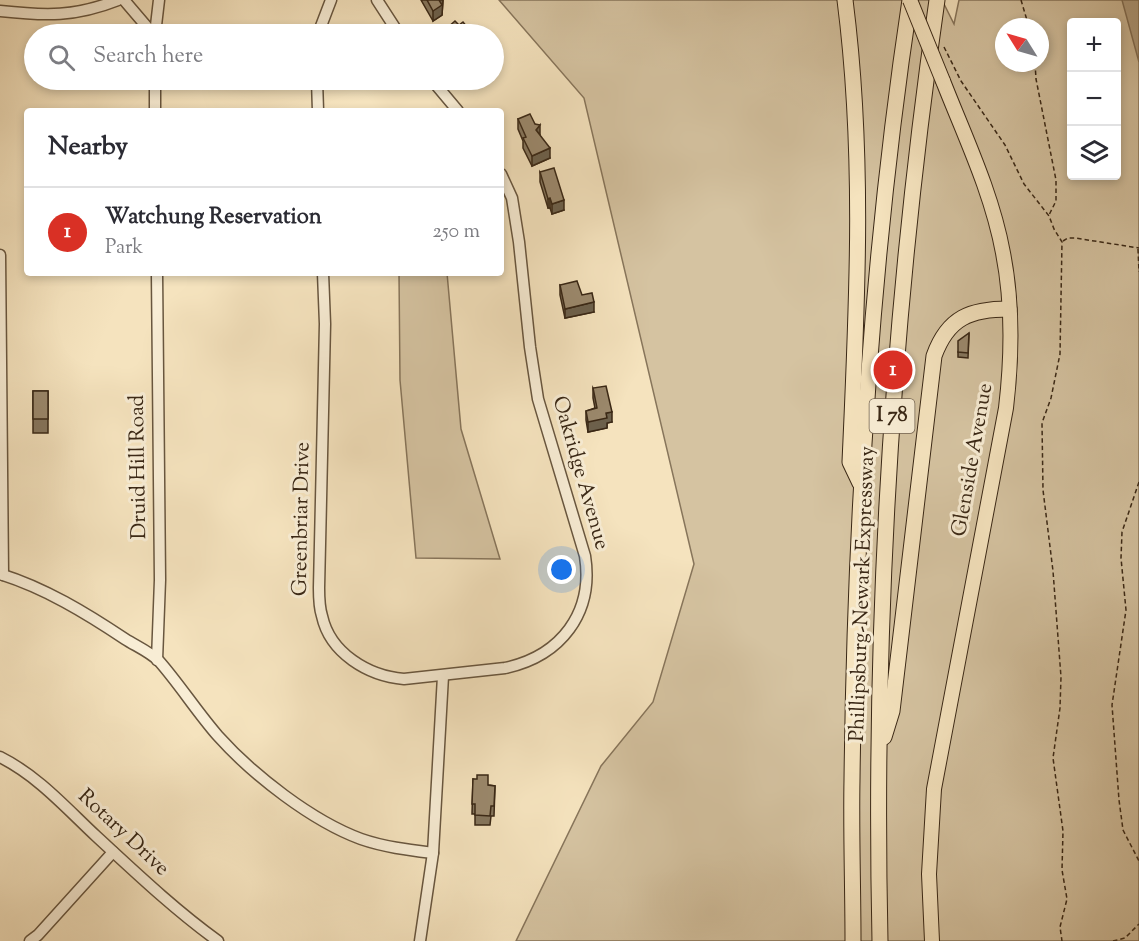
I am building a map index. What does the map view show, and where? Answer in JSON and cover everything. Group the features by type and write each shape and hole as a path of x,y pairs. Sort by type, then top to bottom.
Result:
{"highway":[{"path":"845,0 853,75 859,191 850,462 861,484"},
{"name":"Phillipsburg-Newark Expressway","path":"853,941 851,782 861,484 881,230 910,0"},
{"name":"Phillipsburg-Newark Expressway","path":"880,941 879,754 883,564 898,326 917,141 937,0"},
{"path":"879,754 892,711 934,356 948,330 962,318 978,310 1010,309"}],"main road":[{"name":"Glenside Avenue","path":"910,0 989,202 1003,254 1010,309 1006,408 934,789 929,874 932,941"}],"street":[{"path":"0,11 42,16 72,14 118,0"},
{"path":"124,0 145,24"},
{"path":"155,24 159,0"},
{"path":"321,24 331,0"},
{"path":"377,0 393,24"},
{"path":"155,90 155,108"},
{"path":"317,90 318,108"},
{"path":"441,90 456,108"},
{"name":"Oakridge Avenue","path":"443,676 513,666 542,654 560,640 573,623 584,600 587,582 585,556 538,399 516,220 512,198 504,181"},
{"path":"0,255 1,574 83,611 157,660 219,736 250,767 284,795 321,819 361,839 402,849 433,853"},
{"name":"Druid Hill Road","path":"157,276 160,580 157,660"},
{"name":"Greenbriar Drive","path":"323,276 325,335 319,588 322,618 336,646 353,661 370,671 404,680 443,676"},
{"path":"420,941 433,853 443,676"},
{"name":"Rotary Drive","path":"0,757 44,787 113,852 218,941"},
{"path":"30,941 38,936 113,852"}],"path":[{"path":"1021,0 1026,18"},
{"path":"955,69 1005,145 1024,184 1049,216 1062,242 1060,354 1042,423 1043,490 1053,572 1061,677 1060,708 1053,758 1063,831 1062,870 1067,898 1060,927 1062,941"},
{"path":"1036,72 1056,180 1056,201 1049,216"},
{"path":"1062,242 1068,238 1075,238 1139,248 1139,272"},
{"path":"1139,482 1122,532 1121,558 1126,610 1112,705 1123,831 1139,861"},
{"path":"1113,941 1125,939 1139,924"}],"shaded area":[{"path":"499,0 942,0 954,24 959,0 1139,0 1139,941 516,941 601,766 653,702 694,564 584,98"},
{"path":"1122,0 1139,0 1139,62"},
{"path":"399,276 447,276 461,429 500,559 416,558 400,380"}],"building":[{"path":"427,0 439,0 442,5 433,11"},
{"path":"530,114 535,124 540,125 536,130 550,148 532,156 523,138 526,137 518,119"},
{"path":"554,168 564,200 552,204 550,198 548,199 540,172"},
{"path":"577,281 582,295 592,293 594,302 565,309 560,285"},
{"path":"969,333 968,353 958,352 958,341"},
{"path":"606,386 612,412 606,413 607,418 588,422 586,411 597,408 593,388"},
{"path":"33,391 48,391 48,419 33,419"},
{"path":"477,775 488,775 488,785 495,786 494,806 491,806 490,816 475,815 475,804 472,804 473,779 477,779"}],"place":[{"name":"Watchung Reservation","path":"893,370"}]}
